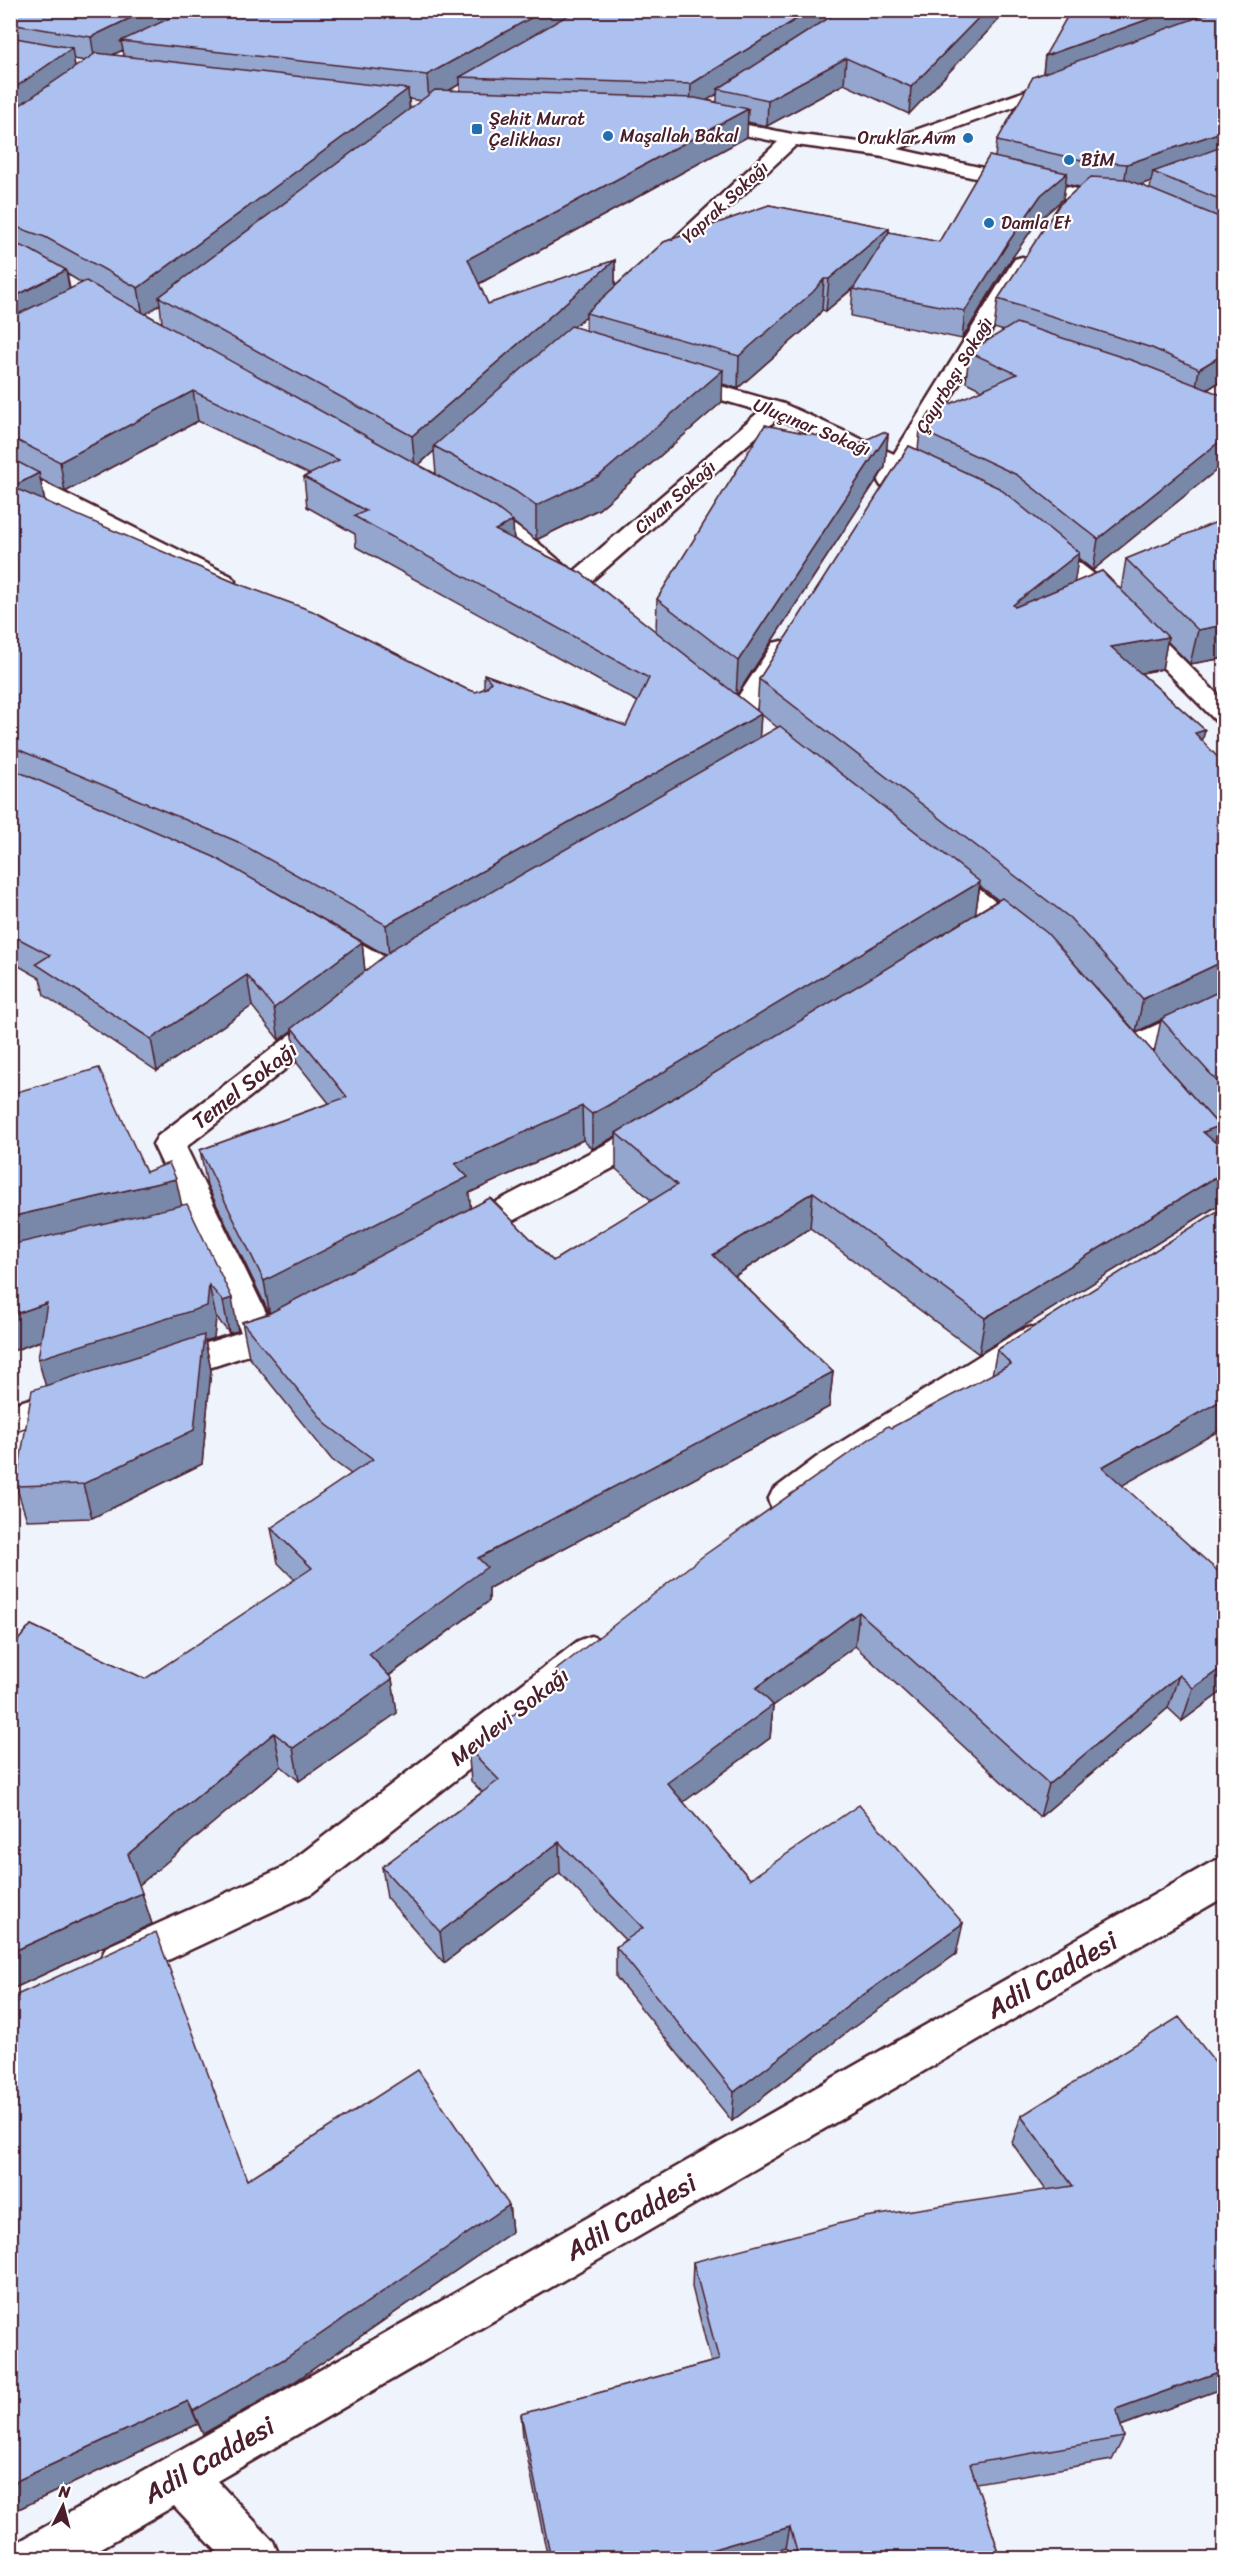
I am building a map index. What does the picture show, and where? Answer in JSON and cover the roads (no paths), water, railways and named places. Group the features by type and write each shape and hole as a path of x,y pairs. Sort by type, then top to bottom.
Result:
{"street":[{"path":"878,150 1079,76"},
{"path":"715,107 689,119 792,139 878,150 1082,196 1133,199"},
{"name":"Yaprak Sokağı","path":"645,275 792,139"},
{"path":"1064,212 1082,196"},
{"name":"Çayırbaşı Sokağı","path":"875,504 1035,244"},
{"path":"979,332 1002,339"},
{"name":"Uluçınar Sokağı","path":"655,374 776,409 901,463 952,488"},
{"name":"Civan Sokağı","path":"457,503 507,531 583,592 776,409"},
{"path":"10,473 243,591"},
{"path":"1022,528 1102,593 1224,715"},
{"path":"739,714 791,634"},
{"path":"925,861 1043,953"},
{"path":"968,936 998,918"},
{"name":"Temel Sokağı","path":"205,1221 169,1144 380,980 299,921"},
{"path":"1130,1049 1224,1004"},
{"path":"440,1245 619,1151 678,1114"},
{"path":"171,1229 205,1221 261,1338"},
{"path":"136,1379 261,1338 314,1311"},
{"path":"764,1518 829,1467 1062,1321"},
{"path":"10,1419 102,1390"},
{"name":"Mevlevi Sokağı","path":"96,1973 298,1880 615,1634"},
{"name":"Adil Caddesi","path":"37,2559 1224,1876"},
{"path":"179,2477 256,2559"}],"place":[{"name":"Şehit Murat Çelikhası","path":"477,129"},
{"name":"Maşallah Bakal","path":"608,136"},
{"name":"Oruklar Avm","path":"968,138"},
{"name":"BİM","path":"1069,160"},
{"name":"Damla Et","path":"989,223"}]}
